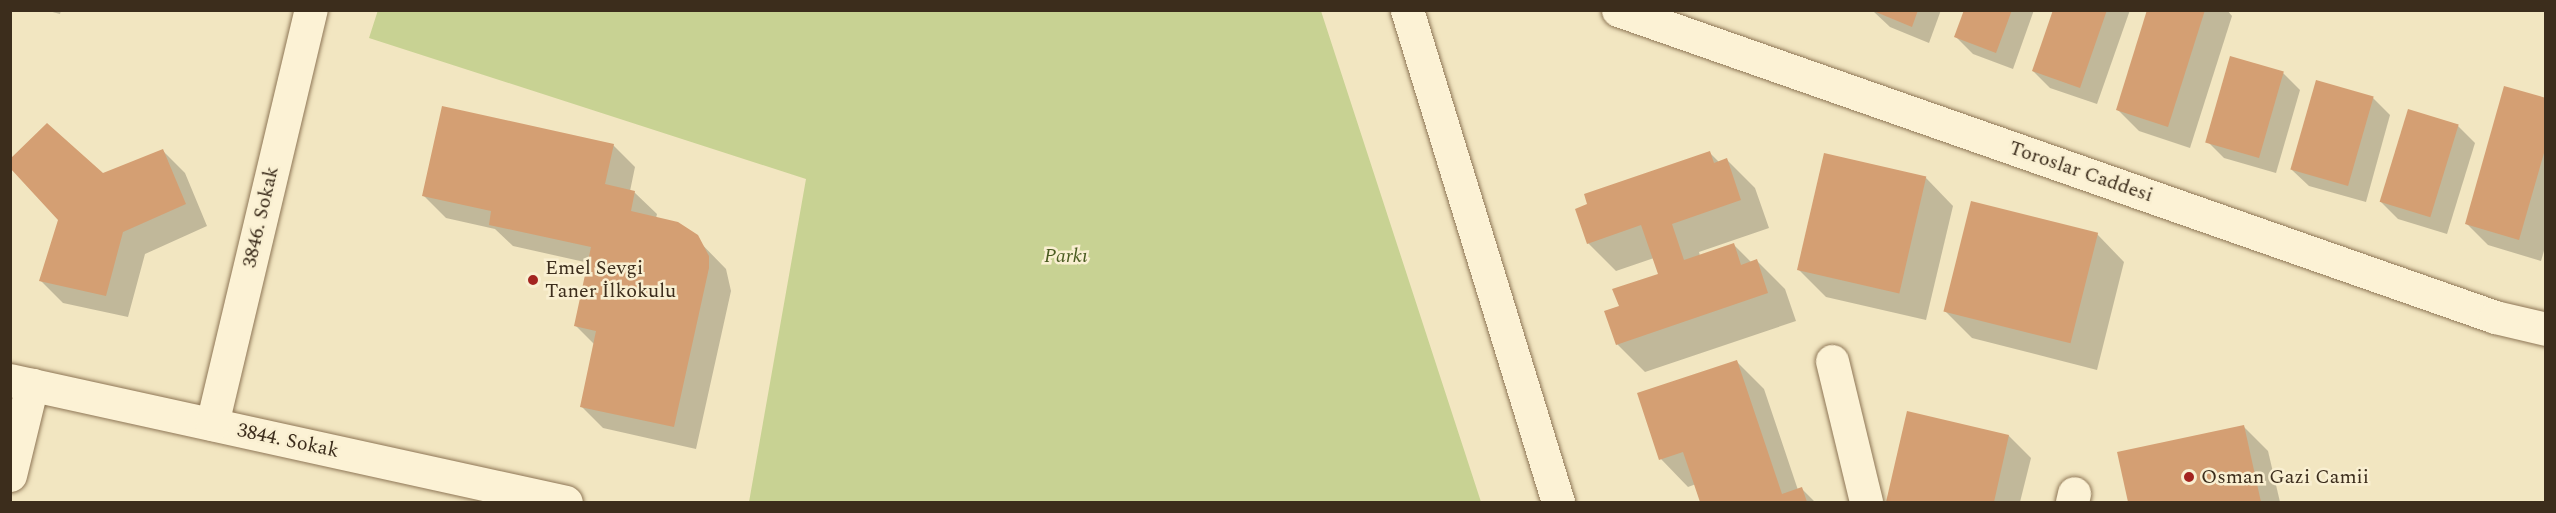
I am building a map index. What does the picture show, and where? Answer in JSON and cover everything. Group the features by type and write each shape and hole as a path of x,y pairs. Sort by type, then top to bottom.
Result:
{"main road":[{"name":"3846. Sokak","path":"212,424 311,10"},
{"path":"1407,10 1558,502"},
{"name":"Toroslar Caddesi","path":"1636,13 2495,317 2546,329"},
{"path":"1832,361 1866,502"},
{"name":"3844. Sokak","path":"21,383 566,502"},
{"path":"10,475 21,383"}],"green space":[{"name":"Parkı","path":"378,10 1321,11 1481,502 749,502 806,179 369,38"}],"building":[{"path":"1871,10 1918,10 1912,27"},
{"path":"1964,10 2012,10 1996,53 1954,37"},
{"path":"2053,10 2107,10 2080,88 2032,71"},
{"path":"2147,10 2205,10 2168,127 2116,110"},
{"path":"2230,56 2284,71 2259,158 2205,143"},
{"path":"2316,80 2374,97 2348,186 2290,169"},
{"path":"2504,86 2546,98 2546,146 2519,240 2465,224"},
{"path":"442,106 614,144 605,184 635,191 631,211 678,222 698,235 709,256 709,268 674,427 580,407 596,331 574,326 591,247 489,225 491,211 422,196"},
{"path":"2408,109 2459,124 2430,217 2380,202"},
{"path":"47,123 103,173 163,149 186,204 123,232 106,296 39,281 58,220 10,168 10,159"},
{"path":"1710,151 1714,163 1727,158 1741,200 1672,224 1684,260 1734,243 1741,265 1757,259 1768,293 1616,345 1604,311 1619,306 1612,289 1658,274 1641,225 1587,244 1575,209 1587,204 1584,194"},
{"path":"1824,153 1926,177 1899,294 1797,270"},
{"path":"1971,201 2098,233 2071,343 1943,312"},
{"path":"1737,360 1782,494 1802,487 1807,502 1700,502 1683,452 1659,460 1637,393"},
{"path":"1907,411 2009,435 1994,502 1886,502"},
{"name":"Osman Gazi Camii","path":"2244,425 2261,502 2128,502 2117,452"}],"place":[{"name":"Emel Sevgi Taner İlkokulu","path":"533,280"},
{"name":"Osman Gazi Camii","path":"2189,477"}]}
